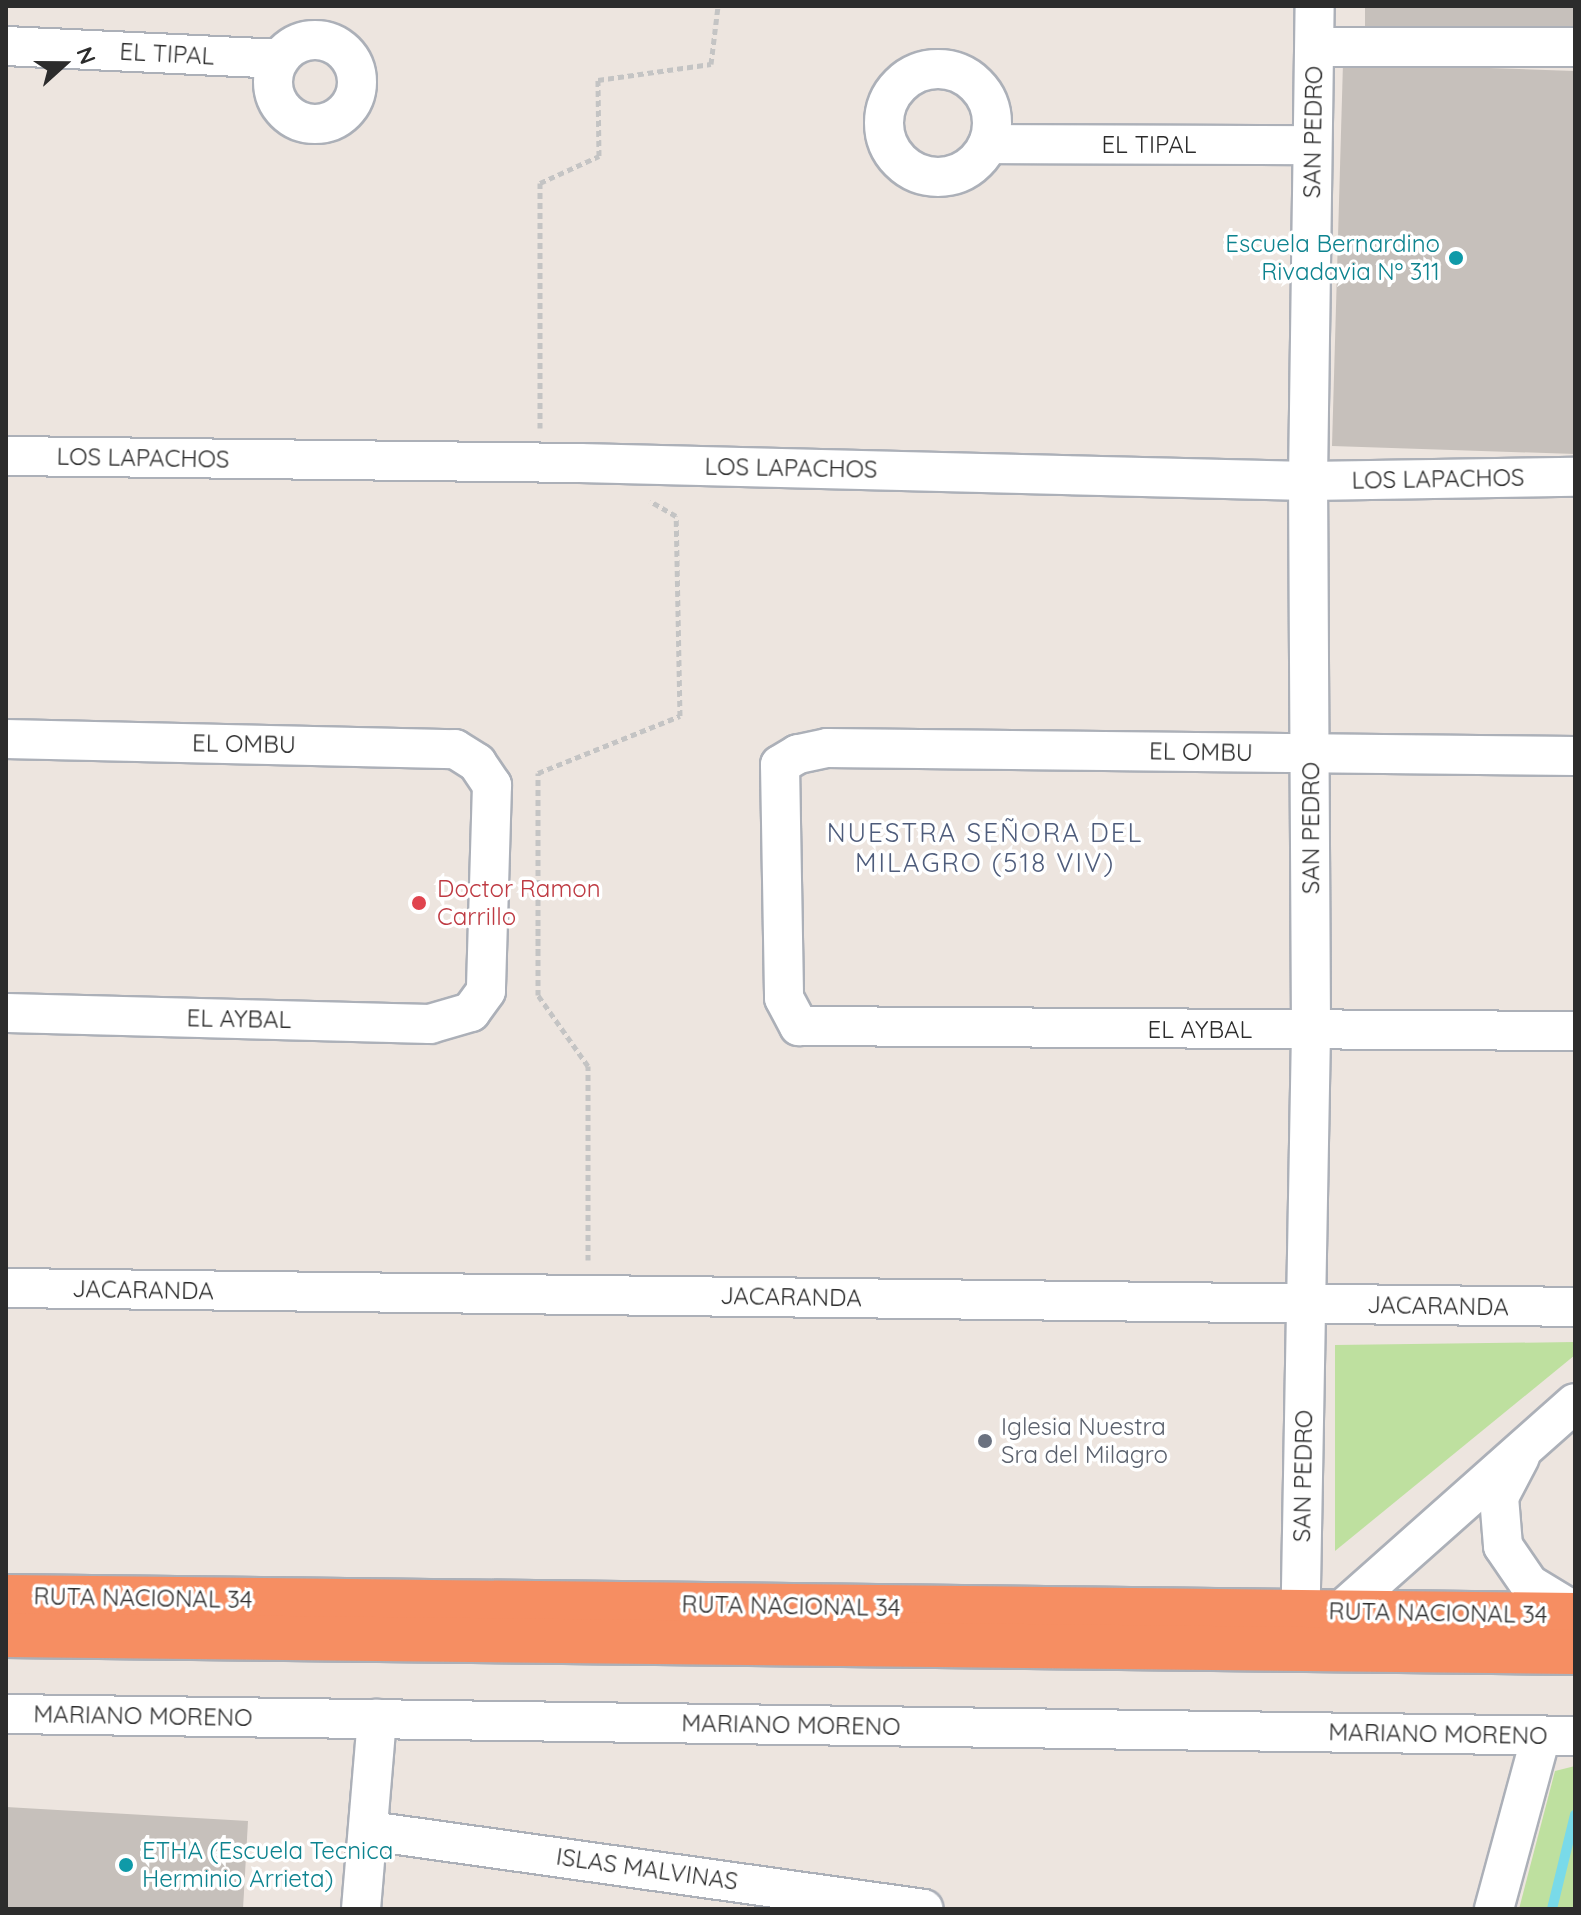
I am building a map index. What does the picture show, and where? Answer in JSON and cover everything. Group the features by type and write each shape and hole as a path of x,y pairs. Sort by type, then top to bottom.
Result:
{"highway":[{"name":"RUTA NACIONAL 34","path":"6,1597 1313,1624 1575,1652"},
{"name":"RUTA NACIONAL 34","path":"6,1635 1313,1624 1575,1614"}],"street":[{"name":"SAN PEDRO","path":"1313,1624 1305,1304 1311,1030 1308,481 1315,6"},
{"name":"EL TIPAL","path":"6,46 280,59"},
{"path":"1315,47 1575,47"},
{"name":"EL TIPAL","path":"988,144 1311,145"},
{"name":"LOS LAPACHOS","path":"6,456 580,463 1308,481 1575,477"},
{"name":"EL OMBU","path":"6,739 455,749 477,763 492,785 486,991 471,1012"},
{"name":"EL OMBU","path":"824,1028 799,1026 784,998 780,765 798,754 827,748 1575,756"},
{"name":"EL AYBAL","path":"6,1013 430,1024 471,1012"},
{"name":"EL AYBAL","path":"824,1028 1575,1031"},
{"name":"JACARANDA","path":"6,1288 1575,1307"},
{"path":"1313,1624 1575,1403"},
{"path":"1525,1448 1499,1497 1503,1546 1529,1584 1575,1614"},
{"name":"MARIANO MORENO","path":"6,1714 1558,1736"},
{"path":"361,1909 370,1831 377,1719"},
{"path":"1494,1909 1558,1736"},
{"name":"ISLAS MALVINAS","path":"370,1831 924,1909"}],"path":[{"path":"580,463 540,441 540,183 599,156 598,80 711,64 718,6"},
{"path":"588,1294 588,1066 538,995 538,773 680,716 676,516 648,501"}],"green space":[{"path":"1575,1342 1575,1355 1335,1551 1335,1345"},
{"path":"1575,1766 1575,1909 1519,1909 1555,1771"}],"building":[{"path":"1365,6 1575,6 1575,27 1365,29"},
{"name":"Escuela Bernardino Rivadavia Nº 311","path":"1343,63 1575,71 1575,454 1332,446"},
{"name":"ETHA (Escuela Tecnica Herminio Arrieta)","path":"6,1807 248,1821 243,1909 6,1909"}],"waterway":[{"path":"1552,1909 1575,1815"}],"place":[{"name":"Escuela Bernardino Rivadavia Nº 311","path":"1456,258"},
{"name":"Doctor Ramon Carrillo","path":"419,903"},
{"name":"Iglesia Nuestra Sra del Milagro","path":"985,1441"},
{"name":"ETHA (Escuela Tecnica Herminio Arrieta)","path":"126,1865"}],"district":[{"name":"NUESTRA SEÑORA DEL MILAGRO (518 VIV)","path":"985,848"}]}
